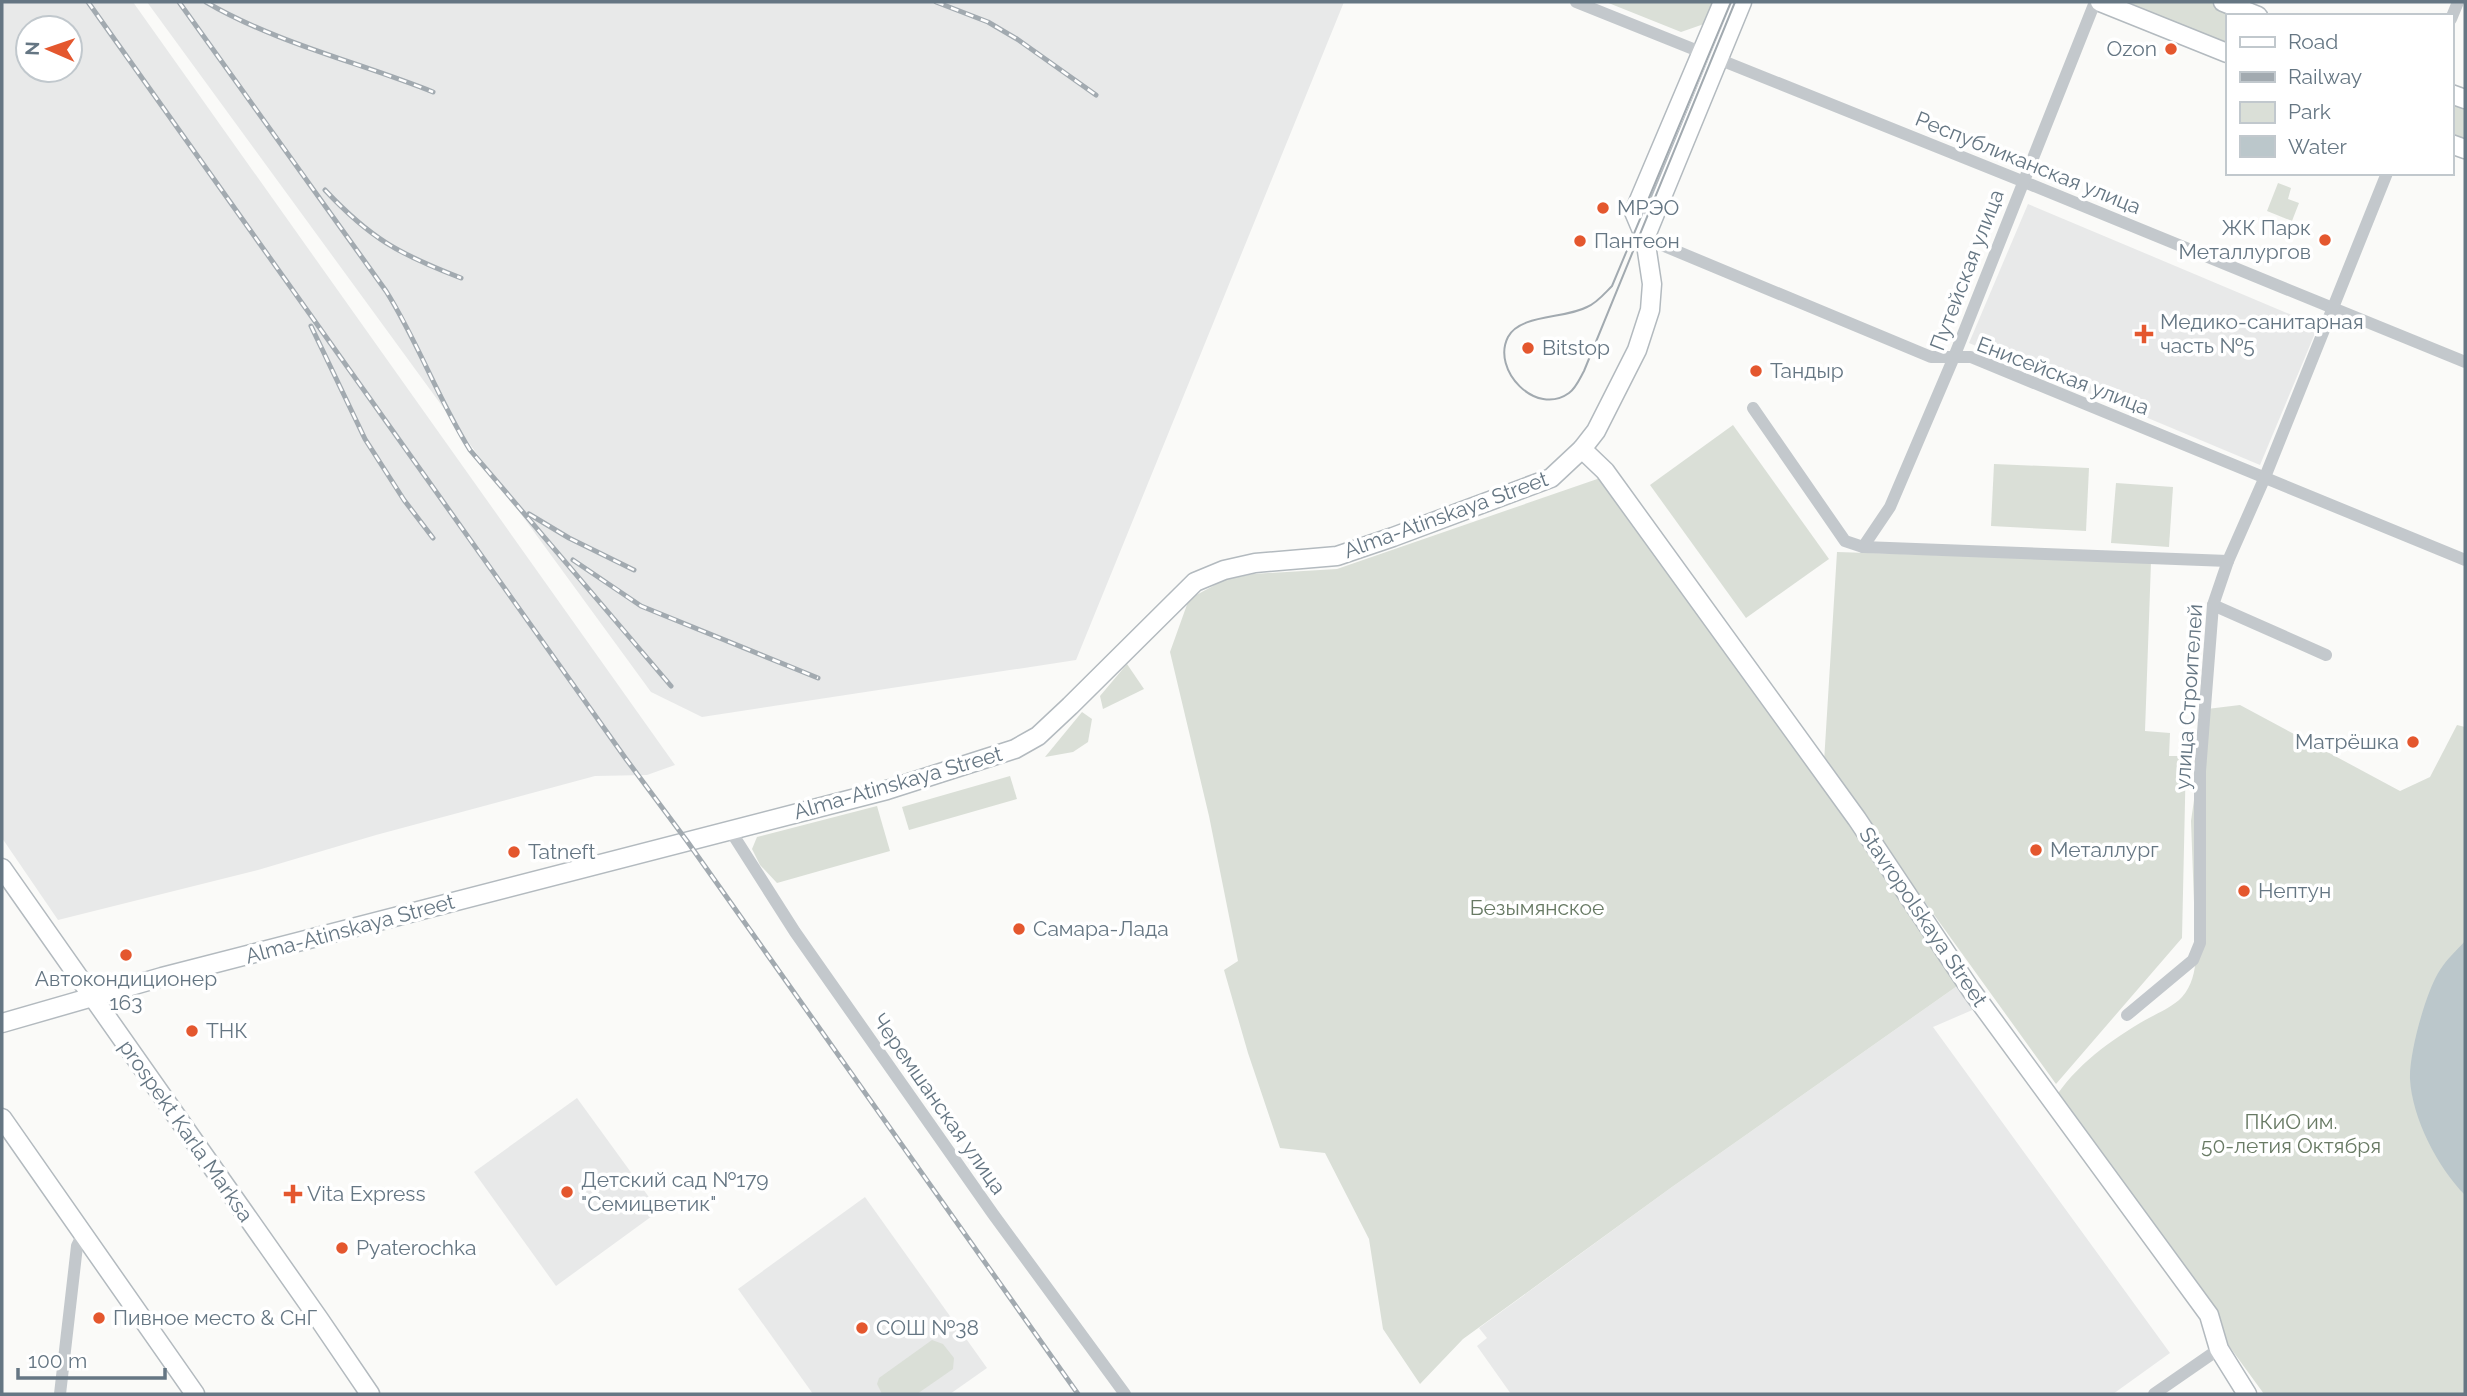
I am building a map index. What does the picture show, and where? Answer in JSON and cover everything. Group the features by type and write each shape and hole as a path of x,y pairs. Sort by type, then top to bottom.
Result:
{"street":[{"name":"Республиканская улица","path":"1576,2 2465,362"},
{"name":"Alma-Atinskaya Street","path":"2,1023 162,977 887,790 1015,749 1038,736 1062,714 1195,582 1244,565 1337,555 1551,478 1597,431 1636,350 1650,310 1652,284 1646,238 1711,56 1723,2"},
{"name":"Alma-Atinskaya Street","path":"1711,56 1742,2"},
{"path":"2097,2 2226,53"},
{"name":"Путейская улица","path":"1863,547 1890,507 1954,357 2022,181 2097,2"},
{"path":"2223,2 2253,14"},
{"name":"улица Строителей","path":"2127,1015 2193,960 2200,943 2200,771 2213,605 2228,561 2265,477 2386,175"},
{"name":"Енисейская улица","path":"1646,238 1931,357 1971,357 2465,560"},
{"path":"1753,408 1845,541 1863,547 2228,561"},
{"name":"Stavropolskaya Street","path":"1582,449 1605,471 1857,819 1971,990 2209,1315 2219,1349 2247,1394"},
{"path":"2213,605 2326,655"},
{"name":"Черемшанская улица","path":"730,830 795,932 966,1176 1125,1394"},
{"name":"prospekt Karla Marksa","path":"2,868 370,1394"},
{"path":"2,1118 195,1394"},
{"path":"60,1394 77,1246 82,1236"},
{"path":"2154,1394 2219,1349"}],"shaded area":[{"path":"2,2 133,2 675,765 647,775 595,776 258,870 58,920 2,838"},
{"path":"147,2 1344,2 1076,660 702,717 651,692"},
{"name":"Медико-санитарная часть №5","path":"2028,204 2318,326 2260,465 1969,343"},
{"path":"1960,984 1977,1008 1933,1027 2170,1353 2113,1394 1511,1394 1477,1346 1487,1338 1479,1328 1672,1187"},
{"name":"Детский сад №179 \"Семицветик\"","path":"577,1098 659,1211 556,1286 474,1172"},
{"name":"СОШ №38","path":"865,1197 987,1368 950,1394 813,1394 738,1289"}],"green space":[{"path":"1606,2 1713,2 1704,24 1681,32"},
{"path":"2119,2 2211,2 2240,14 2226,14 2226,46"},
{"path":"2453,103 2465,108 2465,144 2453,139"},
{"path":"2278,183 2291,188 2288,199 2299,203 2292,221 2267,211"},
{"path":"1733,425 1829,559 1746,618 1650,485"},
{"path":"1994,464 2089,468 2086,531 1991,526"},
{"name":"Безымянское","path":"1606,476 1960,984 1672,1187 1463,1339 1420,1384 1383,1329 1369,1239 1325,1153 1280,1148 1224,970 1238,961 1209,816 1170,652 1189,599 1224,580 1253,574 1337,569"},
{"path":"2116,483 2173,487 2169,547 2111,543"},
{"name":"Металлург","path":"1837,552 2151,562 2145,731 2170,733 2169,756 2186,756 2182,938 2056,1084 1824,762"},
{"path":"1127,664 1144,689 1103,709 1100,696"},
{"name":"ПКиО им. 50-летия Октября","path":"2240,705 2400,791 2430,777 2457,725 2465,727 2465,1394 2264,1394 2141,1225 2049,1108 2077,1070 2101,1049 2173,1005 2188,988 2196,957 2191,821 2207,709"},
{"path":"1082,712 1092,719 1088,742 1073,752 1045,757"},
{"path":"1010,776 1017,799 909,830 902,807"},
{"path":"877,806 890,851 777,883 760,865 752,849 757,837"},
{"path":"932,1340 943,1344 954,1358 953,1369 917,1394 882,1394 877,1384 879,1378"}],"water":[{"path":"2465,941 2465,1195 2436,1157 2421,1126 2412,1094 2410,1068 2415,1039 2429,992 2443,966"}],"tram line":[{"path":"1731,2 1612,286 1591,305 1578,311 1522,324 1508,337 1504,350 1511,376 1531,395 1556,399 1569,393 1578,383 1735,2"}],"railway":[{"path":"88,2 1078,1394"},
{"path":"179,2 386,291 470,450 671,686"},
{"path":"206,2 289,41 433,92"},
{"path":"936,2 988,22 1017,39 1096,95"},
{"path":"325,190 357,221 387,243 403,253 461,278"},
{"path":"311,326 365,439 404,500 433,538"},
{"path":"529,514 569,538 634,570"},
{"path":"573,560 641,606 818,678"}],"place":[{"name":"Ozon","path":"2171,49"},
{"name":"МРЭО","path":"1603,208"},
{"name":"ЖК Парк Металлургов","path":"2325,240"},
{"name":"Пантеон","path":"1580,241"},
{"name":"Медико-санитарная часть №5","path":"2144,334"},
{"name":"Bitstop","path":"1528,348"},
{"name":"Тандыр","path":"1756,371"},
{"name":"Матрёшка","path":"2413,742"},
{"name":"Металлург","path":"2036,850"},
{"name":"Tatneft","path":"514,852"},
{"name":"Нептун","path":"2244,891"},
{"name":"Самара-Лада","path":"1019,929"},
{"name":"Автокондиционер 163","path":"126,955"},
{"name":"ТНК","path":"192,1031"},
{"name":"Детский сад №179 \"Семицветик\"","path":"567,1192"},
{"name":"Vita Express","path":"293,1194"},
{"name":"Pyaterochka","path":"342,1248"},
{"name":"Пивное место & СнГ","path":"99,1318"},
{"name":"СОШ №38","path":"862,1328"}]}
